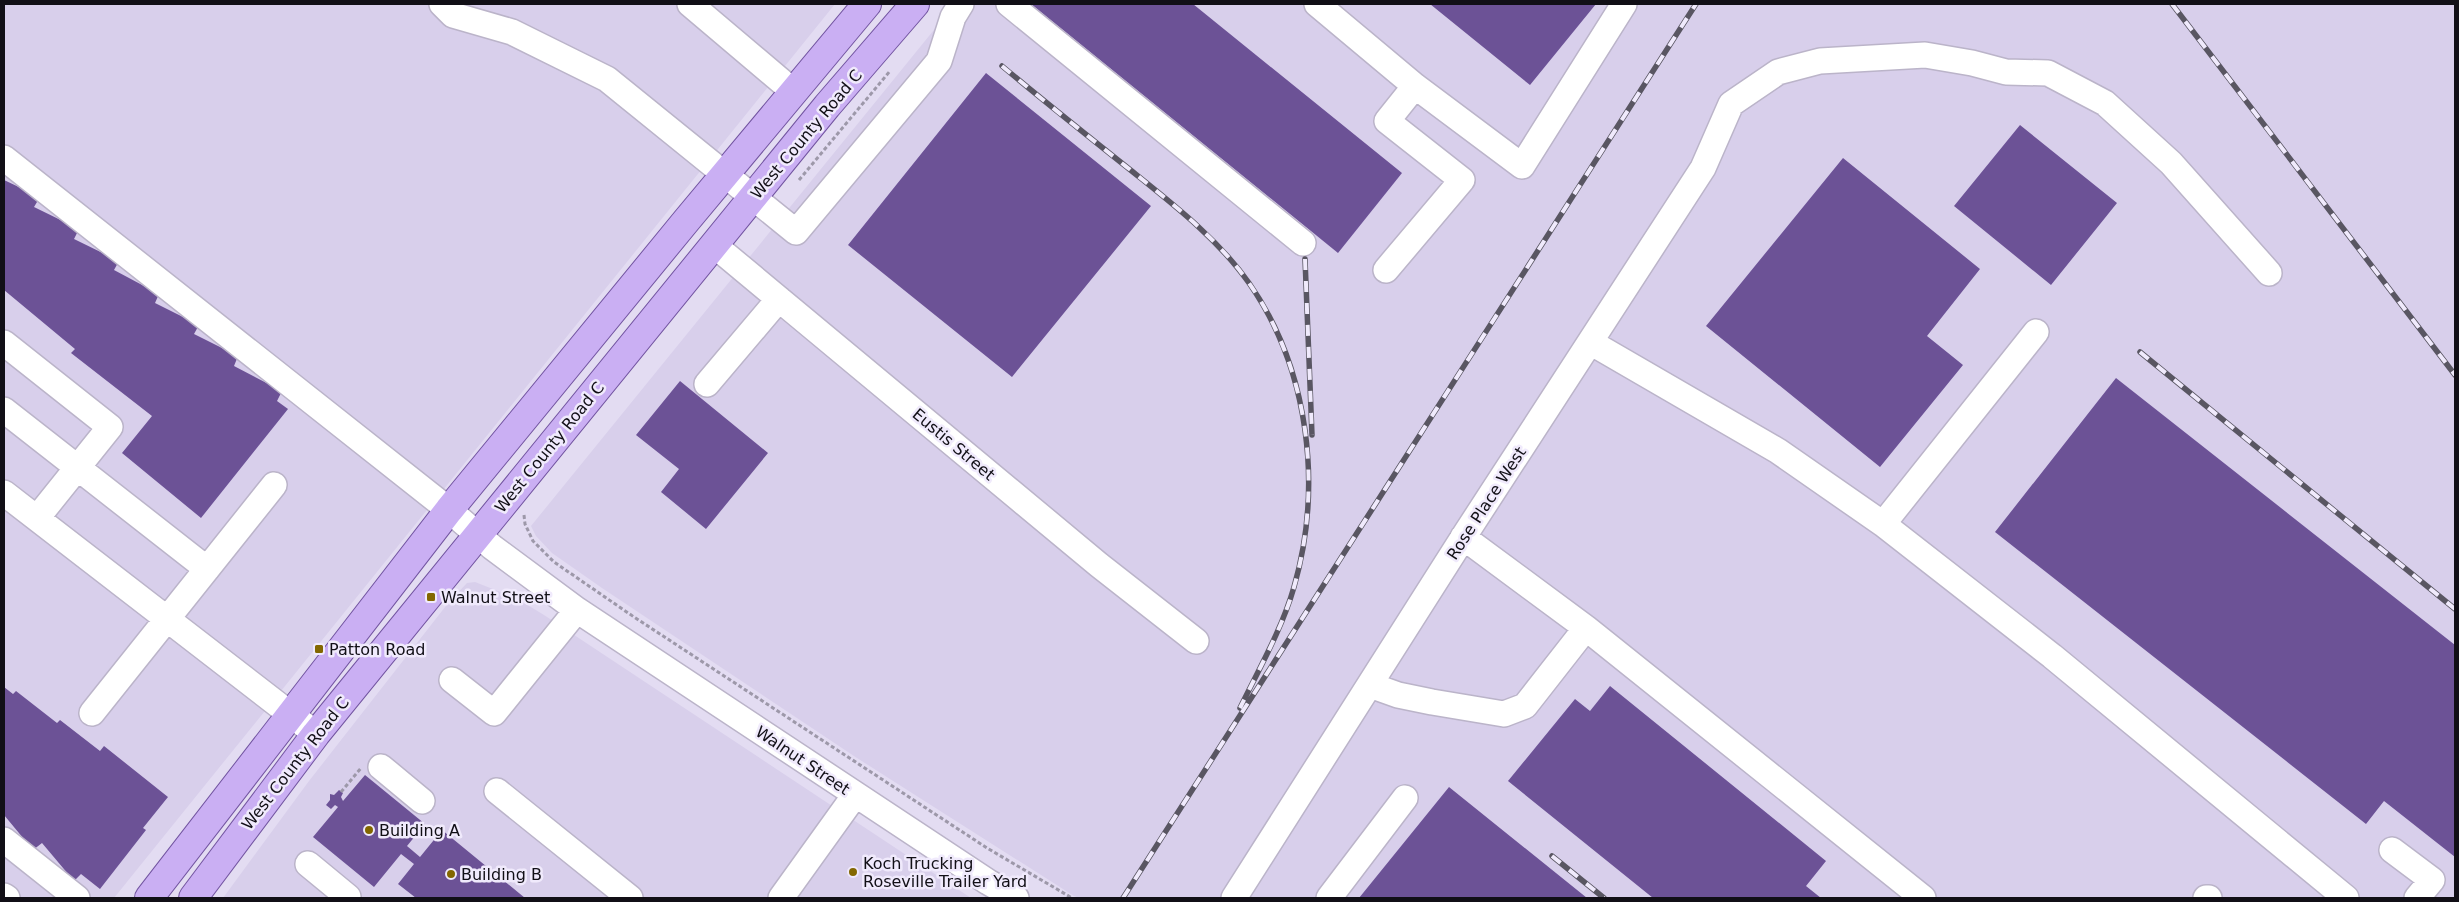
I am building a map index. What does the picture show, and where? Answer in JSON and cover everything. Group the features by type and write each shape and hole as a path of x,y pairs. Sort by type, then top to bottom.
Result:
{"main road":[{"name":"West County Road C","path":"149,898 449,510 867,4"},
{"name":"West County Road C","path":"192,898 316,734 754,196 915,4"}],"street":[{"path":"442,4 453,16 512,32 607,79 724,175 754,196 796,232 939,61 953,17 961,4"},
{"path":"690,4 794,92"},
{"path":"1009,4 1303,244"},
{"path":"1317,4 1415,86 1522,166 1624,4"},
{"name":"Rose Place West","path":"1234,898 1463,537 1703,168 1731,104 1778,72 1820,61 1925,55 1972,63 2006,72 2048,73 2105,103 2172,163 2269,273"},
{"path":"1386,270 1462,180 1387,121 1415,86"},
{"name":"Walnut Street","path":"4,158 449,510 477,535 577,610 855,795 988,882 1016,898"},
{"name":"Eustis Street","path":"714,245 1099,565 1196,640"},
{"path":"706,384 779,299"},
{"path":"1883,524 2036,332"},
{"path":"1590,342 1778,451 1883,524 2052,656 2346,898"},
{"path":"4,343 110,427 37,518"},
{"path":"4,410 207,569"},
{"path":"92,713 274,485"},
{"path":"4,493 316,734"},
{"path":"1463,537 1586,628 1923,898"},
{"path":"452,680 494,713 577,610"},
{"path":"1370,684 1398,694 1432,702 1504,714 1525,706 1586,628"},
{"path":"372,766 422,800"},
{"path":"497,791 630,898"},
{"path":"781,898 855,795"},
{"path":"1329,898 1405,798"},
{"path":"4,840 77,898"},
{"path":"2392,850 2432,880 2417,898"},
{"path":"308,864 348,897"}],"path":[{"path":"524,512 525,524 533,541 554,562 634,617 987,848 1072,898"},
{"path":"341,792 372,766"}],"shaded area":[{"path":"4,4 835,4 114,898 4,898"},
{"path":"955,4 2455,4 2455,898 1079,898 1074,896 857,758 602,588 552,553 536,536 531,526"},
{"path":"475,582 516,598 544,615 971,898 223,898 309,781 449,602 467,583"}],"building":[{"path":"1031,4 1193,4 1402,173 1338,253"},
{"path":"1430,4 1596,4 1530,85"},
{"path":"986,73 1151,206 1012,377 848,245"},
{"path":"2020,125 2117,203 2051,285 1954,206"},
{"path":"1843,158 1980,269 1927,336 1963,365 1880,467 1706,326"},
{"path":"4,180 40,197 34,207 79,229 74,239 119,261 114,270 159,294 155,303 199,325 194,334 238,356 234,366 282,391 277,401 288,409 201,518 122,453 152,416 71,353 75,349 4,290"},
{"path":"2116,378 2455,645 2455,857 2384,801 2366,824 1995,532"},
{"path":"680,381 768,453 706,529 661,492 679,469 636,435"},
{"path":"1610,686 1826,861 1806,886 1821,898 1653,898 1508,781 1575,699 1590,711"},
{"path":"4,687 13,694 16,691 57,723 60,720 100,751 104,746 168,797 143,828 146,830 100,889 81,874 74,881 42,843 33,850 4,815"},
{"path":"365,775 425,824 407,846 420,857 442,830 525,898 416,898 398,884 414,864 401,854 374,887 313,837 338,807 335,805 331,809 326,805 330,800 330,794 334,795 339,790 343,793 341,797 343,801"},
{"path":"1449,787 1587,898 1359,898"}],"railway":[{"path":"1123,898 1696,4"},
{"path":"2172,4 2455,375"},
{"path":"1002,66 1164,197 1195,223 1224,252 1249,283 1269,317 1285,353 1297,390 1305,429 1308,509 1303,548 1289,603 1270,649 1240,708"},
{"path":"1305,259 1312,435"},
{"path":"2140,352 2455,609"},
{"path":"1552,856 1604,898"}],"place":[{"name":"Walnut Street","path":"431,597"},
{"name":"Patton Road","path":"319,649"},
{"name":"Building A","path":"369,830"},
{"name":"Koch Trucking Roseville Trailer Yard","path":"853,872"},
{"name":"Building B","path":"451,874"}]}
